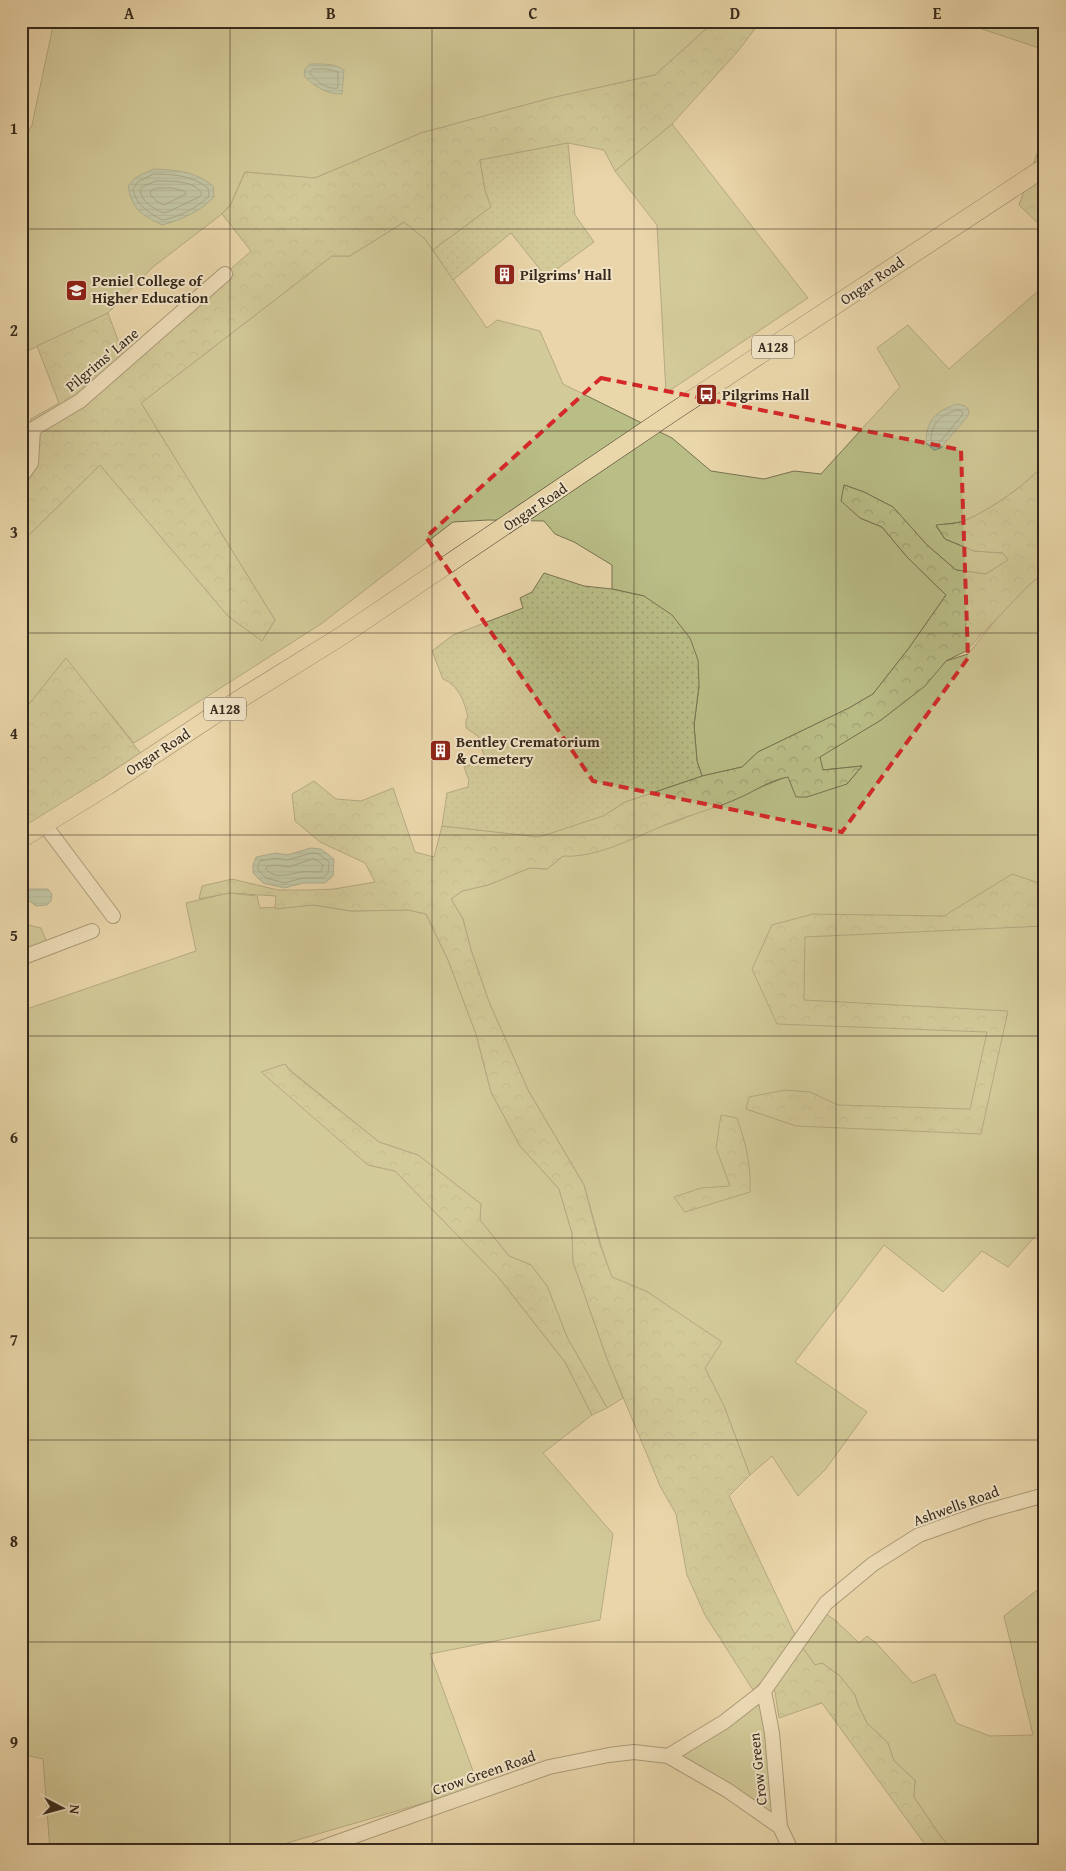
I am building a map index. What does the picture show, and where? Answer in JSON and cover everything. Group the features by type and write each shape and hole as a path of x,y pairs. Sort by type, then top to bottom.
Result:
{"main road":[{"name":"Ongar Road","path":"21,839 108,786 211,717 343,635 673,412 1045,167"}],"street":[{"name":"Pilgrims' Lane","path":"21,477 31,463 27,431 80,401 225,274"},
{"path":"44,824 113,916"},
{"path":"21,958 92,931"},
{"name":"Ashwells Road","path":"764,1691 826,1603 873,1564 919,1535 984,1512 1045,1495"},
{"name":"Crow Green","path":"764,1691 772,1733 780,1827 727,1790 668,1756 724,1722 764,1691"},
{"name":"Crow Green Road","path":"316,1850 549,1767 634,1752 668,1756"},
{"path":"780,1827 791,1850"}],"highlighted area":[{"path":"601,378 961,450 968,658 842,832 593,781 426,537"}],"green space":[{"path":"54,21 715,21 655,75 551,98 421,133 315,178 245,172 231,204 222,214 153,267 108,313 21,354 21,147 32,125"},
{"path":"715,21 761,21 738,51 672,124 615,171 604,150 568,143 480,160 485,190 491,207 433,250 425,239 404,222 350,256 332,256 141,403 275,620 262,641 228,616 100,465 21,545 21,455 26,444 31,419 59,403 37,346 108,313 126,362 251,251 222,214 231,204 245,172 315,178 421,133 551,98 655,75"},
{"path":"958,21 1045,21 1045,50"},
{"path":"672,124 808,298 666,393 657,225 615,171"},
{"path":"1045,131 1045,189 1041,192 1045,196 1045,230 1019,205"},
{"path":"568,143 575,215 594,242 546,277 511,233 453,280 433,250 491,207 485,190 480,160"},
{"path":"404,222 425,239 487,328 497,320 540,331 563,384 672,438 711,471 764,479 794,471 821,474 900,387 877,348 908,325 949,369 1045,285 1045,463 1009,495 977,515 967,520 936,526 945,539 974,551 1003,553 1009,560 986,574 956,570 927,545 893,507 864,492 844,485 860,518 882,527 907,557 946,595 909,648 873,694 849,708 758,752 742,767 702,776 697,761 694,725 699,686 644,596 612,589 612,565 574,542 555,534 544,521 488,520 453,522 321,624 134,743 66,659 21,714 21,545 100,465 228,616 262,641 275,620 141,403 332,256 350,256"},
{"path":"1045,463 1045,572 1028,586 966,651 946,661 925,686 881,720 820,757 823,770 862,766 847,784 807,797 796,797 788,777 781,778 732,801 680,819 607,849 577,856 563,856 547,869 530,868 488,885 462,891 451,899 463,919 471,950 489,1002 528,1090 584,1185 599,1242 612,1277 646,1291 722,1342 705,1368 724,1406 750,1475 729,1496 798,1641 815,1665 822,1663 840,1676 855,1695 867,1723 888,1743 894,1761 915,1780 914,1797 952,1850 929,1850 822,1703 779,1718 774,1686 764,1679 753,1690 705,1615 687,1575 676,1514 660,1486 606,1356 573,1262 572,1233 559,1189 520,1146 491,1092 476,1034 448,960 426,914 408,910 351,911 314,905 275,909 276,896 229,893 199,899 202,886 232,879 278,890 334,889 375,882 365,863 320,842 295,821 292,794 314,781 336,799 361,801 393,788 415,852 434,857 442,826 507,833 603,816 625,802 702,776 742,767 758,752 849,708 873,694 909,648 946,595 907,557 882,527 860,518 841,501 844,485 864,492 893,507 927,545 956,570 986,574 1008,560 1003,553 974,551 945,539 936,525 951,524 976,516 1009,495"},
{"path":"1045,572 1045,1225 1008,1267 982,1251 943,1292 884,1245 795,1362 867,1412 825,1470 798,1496 772,1456 750,1475 726,1412 705,1368 721,1342 646,1291 613,1281 584,1185 528,1090 489,1002 471,950 463,919 451,899 462,891 488,885 530,868 547,869 563,856 675,822 788,776 847,784 862,766 823,770 819,757 881,720 917,692 946,661 968,654 999,616 1028,585"},
{"path":"544,573 584,586 612,589 644,596 672,615 690,638 698,660 699,686 694,725 697,761 702,776 625,802 603,816 539,837 442,826 447,793 468,787 469,780 464,767 485,759 478,736 466,728 466,719 468,718 460,695 449,682 443,679 432,651 453,635 523,608 520,598 532,592"},
{"path":"66,658 146,760 21,839 21,714"},
{"path":"1012,874 1045,885 1045,926 805,937 804,1000 1008,1011 981,1134 796,1126 746,1109 749,1097 785,1090 810,1092 838,1105 970,1109 987,1032 777,1024 752,969 772,925 813,914 944,916"},
{"path":"229,893 257,896 260,908 314,905 351,911 408,910 426,914 448,960 476,1034 491,1092 520,1146 559,1189 572,1233 573,1262 623,1398 607,1408 567,1337 547,1286 531,1265 509,1256 480,1220 481,1204 418,1155 379,1142 285,1064 262,1072 368,1165 395,1171 499,1278 565,1362 592,1415 543,1453 613,1534 600,1620 430,1654 479,1787 263,1850 50,1850 43,1759 21,1754 21,1011 196,951 186,903"},
{"path":"21,923 41,928 49,947 21,958"},
{"path":"285,1064 290,1071 379,1142 418,1155 481,1204 480,1220 509,1256 531,1265 547,1286 567,1337 607,1408 592,1415 565,1362 499,1278 395,1171 368,1165 261,1072"},
{"path":"721,1115 737,1118 747,1154 750,1172 750,1192 685,1212 674,1197 701,1188 730,1186 716,1148"},
{"path":"1045,1584 1045,1850 952,1850 914,1797 915,1780 894,1761 888,1743 867,1723 855,1695 840,1676 822,1663 815,1665 798,1641 820,1610 835,1620 859,1643 867,1636 876,1643 913,1683 935,1674 956,1723 990,1736 1033,1735 1004,1616"},
{"path":"764,1691 780,1827 668,1756"}],"water":[{"path":"310,64 332,65 344,70 342,94 331,93 322,89 304,76 305,69"},
{"path":"153,169 178,171 199,177 213,186 214,197 203,207 190,214 162,225 139,211 132,201 128,186 135,178"},
{"path":"957,404 965,406 969,410 968,416 941,448 934,450 926,443 930,422 938,413"},
{"path":"311,848 321,849 334,859 333,876 325,883 303,883 285,888 263,883 253,873 256,857 276,853 287,855"},
{"path":"21,883 29,889 48,889 52,894 51,901 47,905 36,906 28,900 21,905"}],"place":[{"name":"Pilgrims' Hall","path":"504,275"},
{"name":"Peniel College of Higher Education","path":"76,290"},
{"name":"Pilgrims Hall","path":"706,395"},
{"name":"Bentley Crematorium & Cemetery","path":"440,751"}]}
